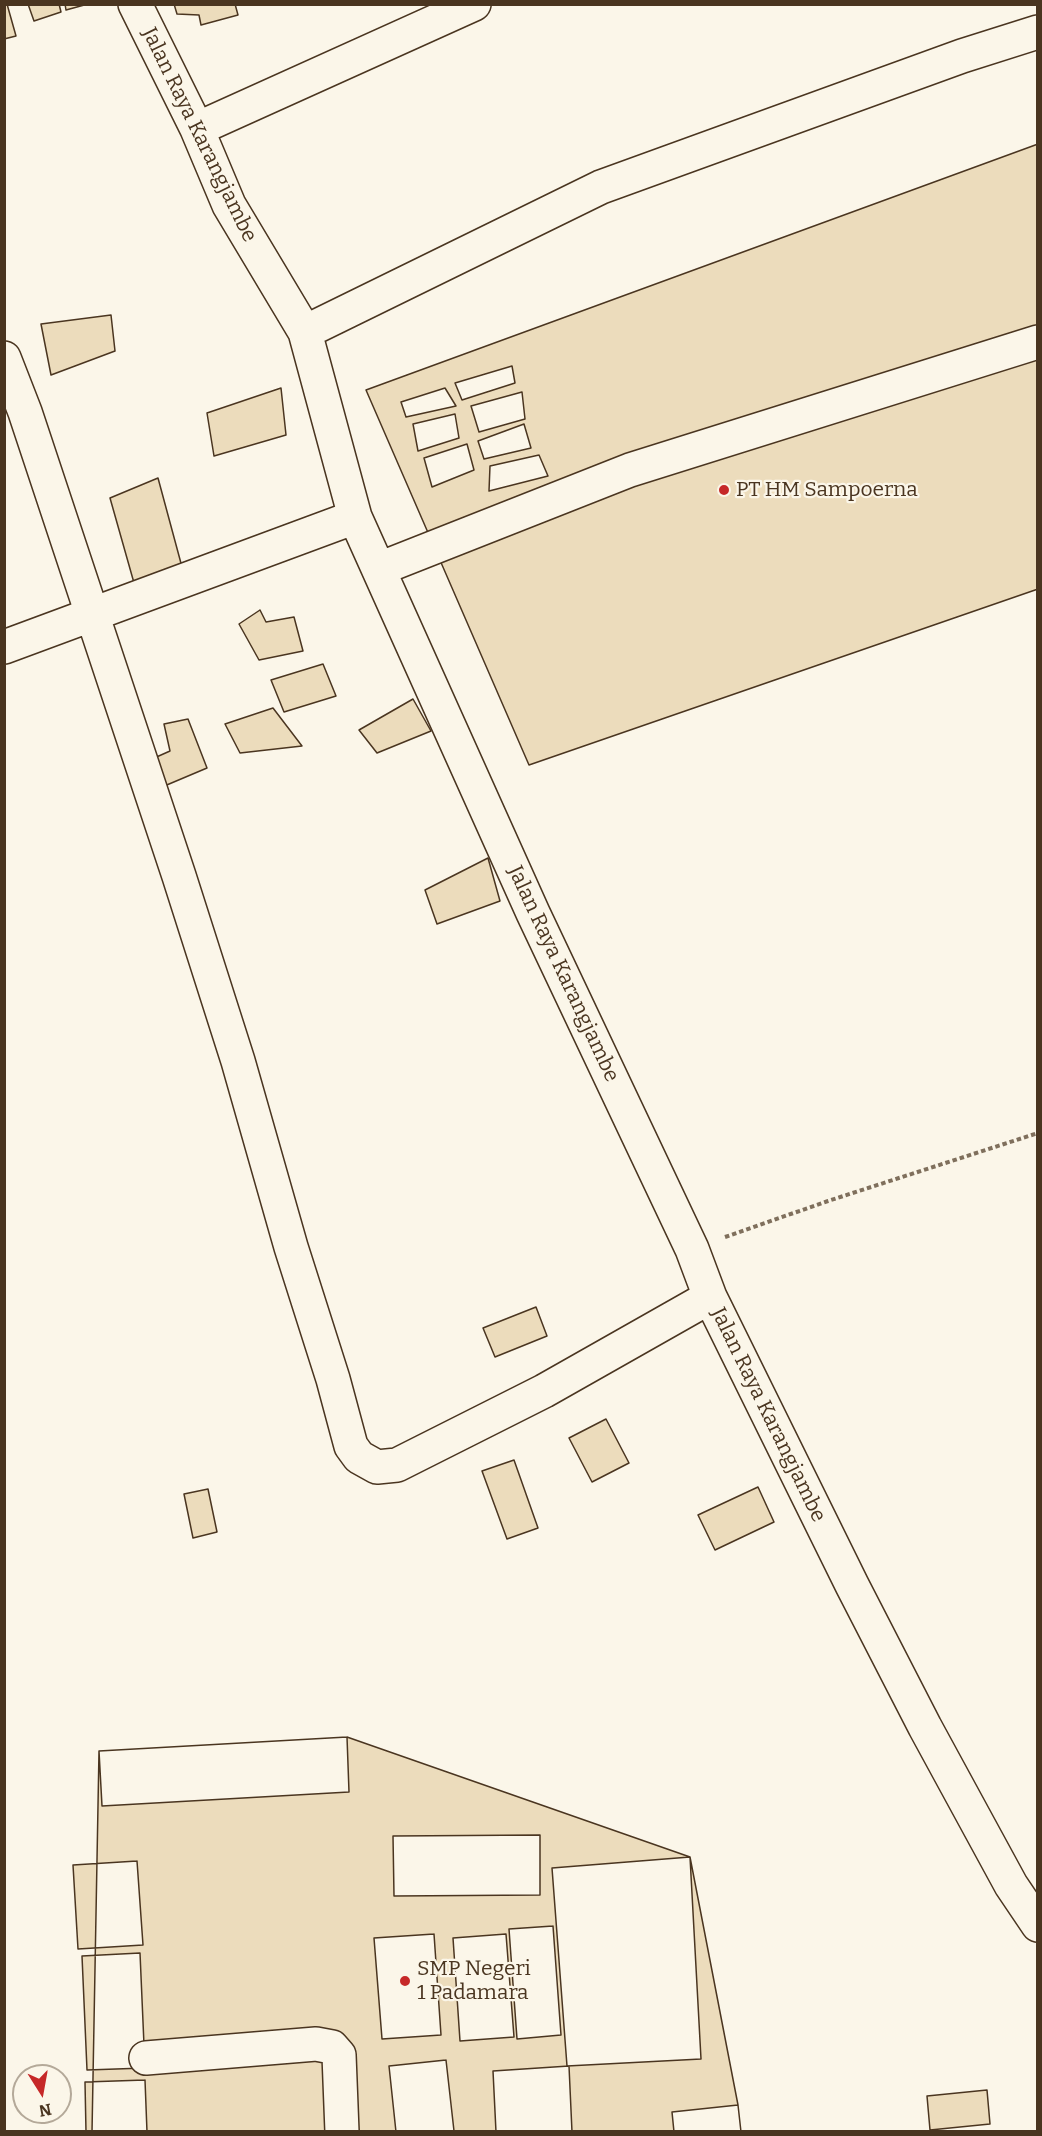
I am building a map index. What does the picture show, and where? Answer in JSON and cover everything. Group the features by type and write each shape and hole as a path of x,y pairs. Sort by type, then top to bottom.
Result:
{"street":[{"name":"Jalan Raya Karangjambe","path":"135,4 197,129 229,205 305,332 355,517 533,913 692,1249 710,1297 925,1727 1011,1885 1038,1925"},
{"path":"197,129 474,4"},
{"path":"305,332 601,186 962,56 1038,32"},
{"path":"379,569 630,470 1038,342"},
{"path":"4,358 25,412 238,1061 351,1446 359,1457 378,1467 397,1465 544,1391 710,1297"},
{"path":"4,647 355,517"},
{"path":"146,2058 316,2044 332,2047 339,2055 342,2132"}],"path":[{"path":"692,1249 828,1201 1038,1133"}],"building":[{"path":"4,4 7,4 16,36 4,39"},
{"path":"28,4 59,4 61,12 34,21"},
{"path":"65,4 88,4 66,10"},
{"path":"174,4 235,4 238,15 201,25 199,15 177,14"},
{"name":"PT HM Sampoerna","path":"1038,144 1038,589 529,765 366,390"},
{"path":"111,315 115,351 51,375 41,324"},
{"path":"512,366 515,383 462,400 455,383"},
{"path":"281,388 286,435 214,456 207,413"},
{"path":"445,388 456,406 406,417 401,402"},
{"path":"522,392 525,419 479,432 471,406"},
{"path":"455,414 459,438 418,451 413,424"},
{"path":"524,424 531,448 484,459 478,441"},
{"path":"467,444 474,470 432,487 424,458"},
{"path":"539,455 548,476 489,491 490,466"},
{"path":"158,478 182,567 136,590 110,498"},
{"path":"260,610 266,622 294,617 303,651 259,660 239,624"},
{"path":"323,664 336,696 284,712 271,680"},
{"path":"413,699 431,731 377,753 359,730"},
{"path":"273,708 302,746 240,753 225,724"},
{"path":"188,719 207,768 162,787 152,759 170,751 164,724"},
{"path":"488,858 500,901 437,924 425,890"},
{"path":"536,1307 547,1336 495,1357 483,1328"},
{"path":"606,1419 629,1463 592,1482 569,1438"},
{"path":"514,1460 538,1528 507,1539 482,1471"},
{"path":"758,1487 774,1522 715,1550 698,1515"},
{"path":"208,1489 217,1532 193,1538 184,1494"},
{"path":"347,1737 349,1792 102,1806 99,1751"},
{"name":"SMP Negeri 1 Padamara","path":"347,1737 690,1857 738,2105 741,2132 92,2132 99,1751"},
{"path":"540,1835 540,1895 394,1896 393,1836"},
{"path":"690,1857 701,2059 567,2066 552,1868"},
{"path":"137,1861 143,1945 78,1949 73,1865"},
{"path":"553,1926 561,2035 517,2039 509,1929"},
{"path":"434,1934 441,2035 382,2039 374,1938"},
{"path":"506,1934 514,2037 460,2041 453,1938"},
{"path":"140,1953 145,2068 87,2070 82,1956"},
{"path":"446,2060 454,2131 396,2132 389,2066"},
{"path":"569,2066 572,2132 496,2132 493,2071"},
{"path":"145,2080 147,2132 86,2132 85,2082"},
{"path":"987,2090 990,2124 930,2130 927,2096"},
{"path":"738,2105 741,2132 674,2132 672,2112"}],"place":[{"name":"PT HM Sampoerna","path":"724,490"},
{"name":"SMP Negeri 1 Padamara","path":"405,1981"}]}
